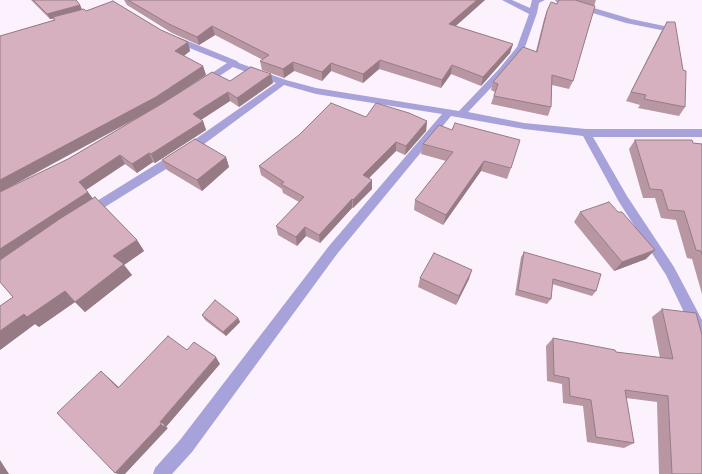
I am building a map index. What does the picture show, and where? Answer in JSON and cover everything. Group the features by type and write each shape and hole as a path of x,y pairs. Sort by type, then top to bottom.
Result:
{"street":[{"path":"506,0 533,13"},
{"path":"161,474 186,446 333,250 455,113 502,71 522,47 535,2 541,0"},
{"path":"559,0 629,21 666,29"},
{"path":"168,36 194,48 234,63 235,65 283,82 316,91 455,113 524,126 586,133 702,133"},
{"path":"195,88 234,63"},
{"path":"80,216 188,150 283,82"},
{"path":"586,133 623,199 670,271 702,334"}],"building":[{"path":"33,0 76,0 80,5 47,14"},
{"path":"128,0 477,0 449,24 513,44 483,77 452,65 442,80 380,60 363,74 331,63 322,72 293,62 283,69 260,61 269,55 212,26 197,37 169,24"},
{"path":"559,0 575,0 595,6 573,81 552,75 551,107 494,96 498,84 493,82 523,47 537,52 547,11 551,2 557,4"},
{"path":"113,1 161,30 188,42 175,51 203,66 156,97 0,180 0,36 55,20 53,17 84,9 86,11"},
{"path":"667,22 675,22 683,70 686,71 685,107 644,99 646,95 631,92"},
{"path":"251,67 271,74 237,98 228,92 193,114 203,121 151,154 149,153 132,164 120,155 79,182 88,192 0,249 0,192 68,159 212,72 230,81"},
{"path":"331,103 366,117 376,103 409,113 427,121 406,146 396,142 363,175 372,180 353,200 352,199 319,235 305,227 296,237 276,226 304,197 281,184 284,182 259,166 299,135"},
{"path":"455,123 520,140 511,168 484,161 446,215 415,200 453,152 423,144 439,125 452,130"},
{"path":"195,139 226,157 197,180 162,160"},
{"path":"635,140 692,140 693,143 702,144 702,255 701,251 696,250 684,211 668,210 662,190 650,189"},
{"path":"95,197 137,240 113,256 124,264 75,302 65,291 27,317 24,314 0,331 0,306 13,297 0,282 0,260 61,218"},
{"path":"609,202 618,212 622,212 655,250 622,262 580,212"},
{"path":"524,252 601,274 596,291 553,279 551,299 518,290"},
{"path":"434,253 472,270 459,296 420,278"},
{"path":"215,300 238,318 223,332 202,315"},
{"path":"662,309 696,313 702,335 702,474 672,474 668,396 625,390 634,443 596,437 591,400 570,396 569,378 554,375 553,338 615,350 616,352 673,359"},
{"path":"168,336 187,350 194,342 216,357 160,422 161,424 115,473 57,413 101,371 118,388"}]}
